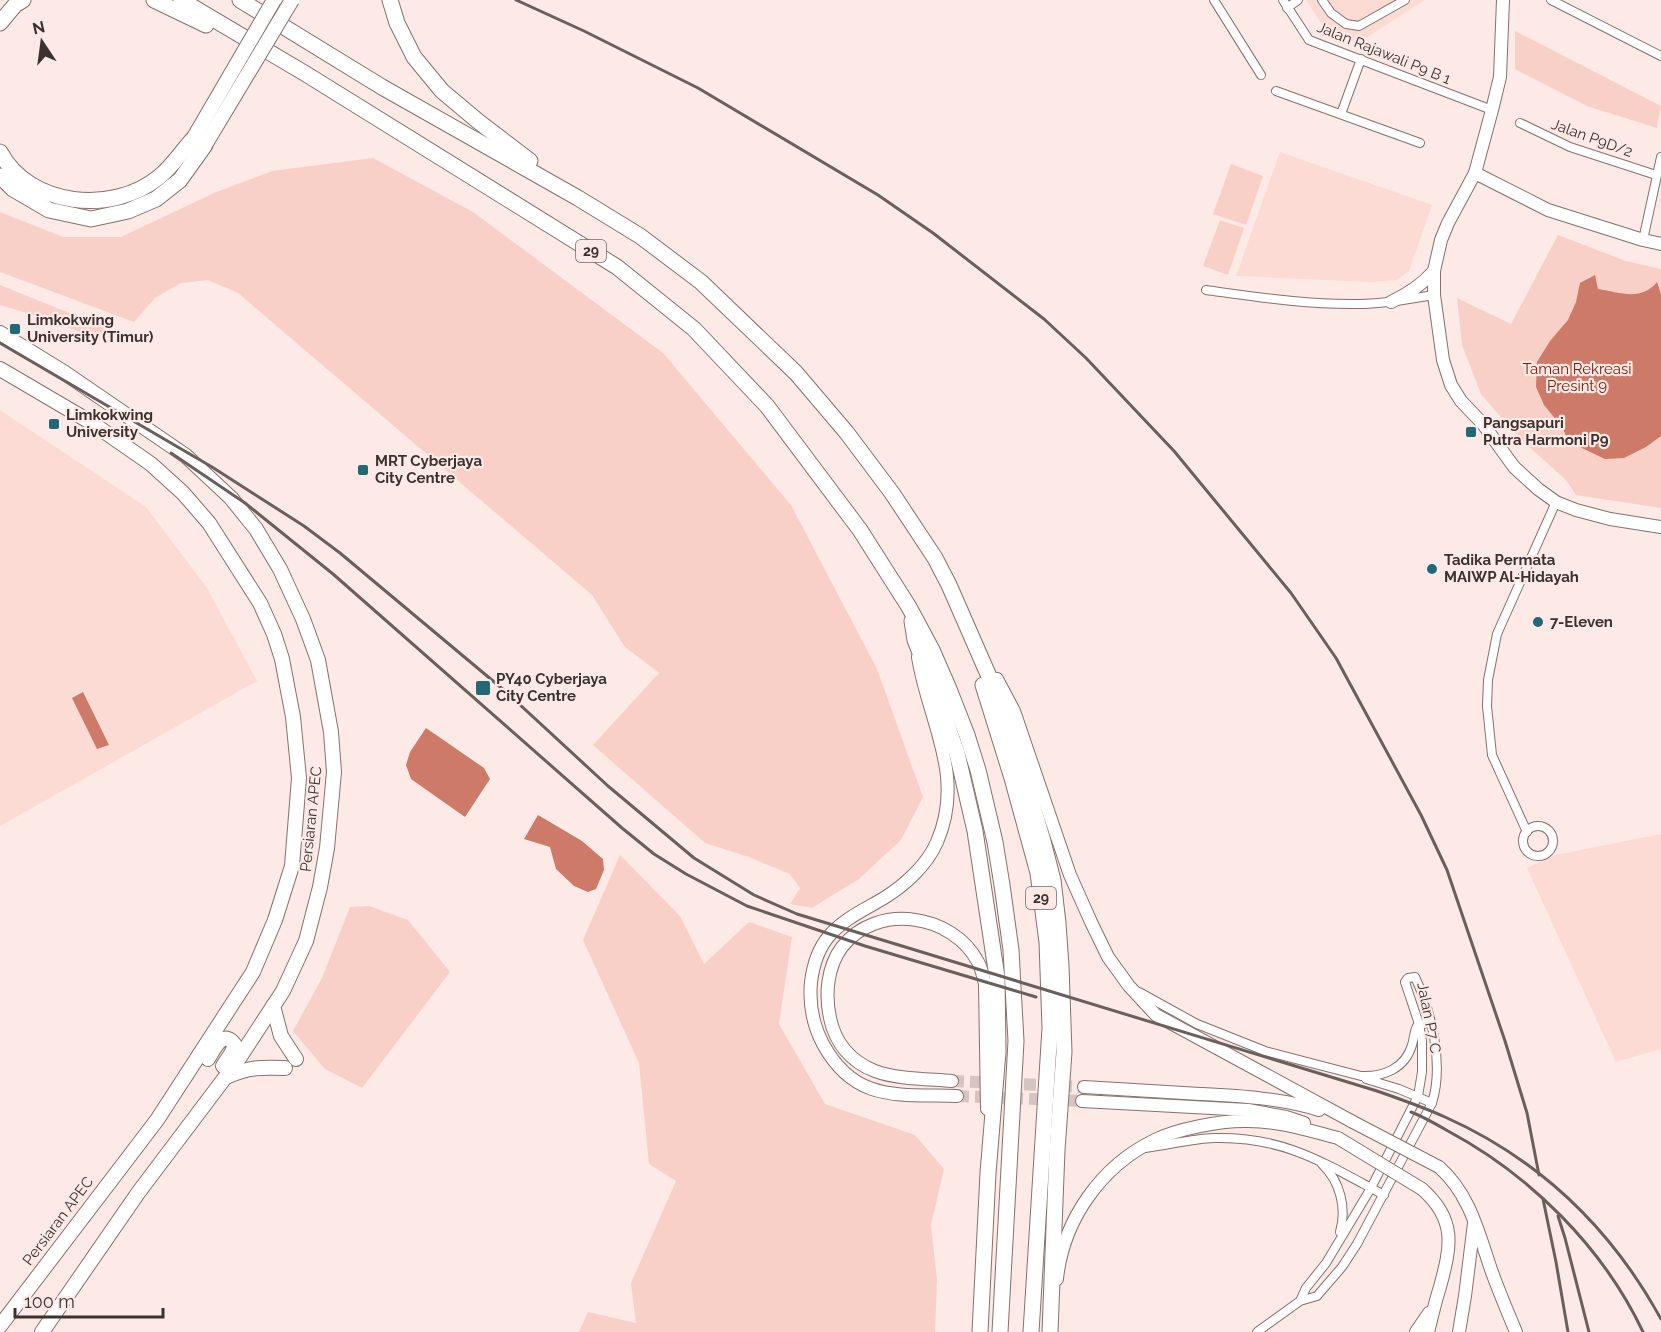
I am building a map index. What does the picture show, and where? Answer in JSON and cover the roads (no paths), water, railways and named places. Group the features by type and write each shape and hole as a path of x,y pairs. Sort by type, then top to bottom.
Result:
{"highway":[{"path":"0,23 15,5 23,0"},
{"path":"154,0 306,74"},
{"name":"29","path":"181,0 306,74 617,267 694,329 767,406 860,530 909,607 932,650 967,735 988,810 1009,933 1016,1041 1000,1332"},
{"name":"29","path":"240,0 382,87 578,198 640,236 701,282 796,373 847,433 892,493 927,555 984,685 1016,789 1038,873 1047,942 1050,1028 1031,1332"},
{"path":"390,0 396,23 414,57 442,91 479,123 578,198"},
{"path":"0,152 5,162 28,182 56,197 87,201 117,198 139,189 159,177 199,142"},
{"path":"0,176 13,189 49,210 91,219 128,211 156,199 180,180 199,142"},
{"path":"892,493 949,585 1005,713 1053,880 1061,966 1064,1052 1057,1150 1051,1332"},
{"path":"909,607 915,640 957,753 975,831 997,977 998,1052 988,1173 980,1332"}],"main road":[{"path":"199,142 274,0"},
{"path":"199,142 292,0"},
{"name":"Persiaran APEC","path":"0,333 186,456 231,498 255,529 280,569 303,619 318,660 331,732 334,772 327,848 320,887 306,941 283,991 226,1077 138,1193 42,1332"},
{"name":"Persiaran APEC","path":"0,369 92,423 151,464 183,493 209,523 260,603 274,634 282,659 293,717 299,778 292,866 276,920 253,972 157,1120 0,1326"},
{"path":"226,1077 252,1068 291,1064 273,1006"},
{"path":"157,1120 172,1108 222,1039 231,1039 235,1045 231,1054 188,1118 183,1132"}],"street":[{"path":"1214,0 1261,75"},
{"path":"1285,4 1298,0"},
{"path":"1322,0 1330,13 1346,24 1359,26 1405,0"},
{"path":"1503,0 1500,77 1492,110 1475,173 1448,223 1434,271 1434,295 1443,360 1451,386 1461,401 1483,424 1519,472 1538,489 1556,502 1576,510 1610,519 1661,527"},
{"path":"1551,0 1661,56"},
{"name":"Jalan Rajawali P9 B 1","path":"1285,4 1309,40 1492,110"},
{"path":"1341,114 1361,59"},
{"path":"1276,91 1420,143"},
{"name":"Jalan P9D/2","path":"1520,123 1570,147 1656,175"},
{"path":"1643,240 1661,157"},
{"path":"1475,173 1548,210 1661,244"},
{"path":"1391,302 1424,283 1434,271"},
{"path":"1206,290 1285,301 1360,304 1434,295"},
{"path":"1527,832 1492,755 1487,706 1488,680 1497,634 1556,502"},
{"path":"949,585 1014,711 1070,874 1091,922 1108,957 1129,986 1156,1014 1188,1033 1439,1167 1451,1178 1465,1199 1516,1332"},
{"path":"915,640 921,681 944,752 948,784 947,803 937,842 917,871 887,896 850,918 828,937 814,965 810,995 814,1023 820,1039 840,1070 853,1081 883,1092 957,1096"},
{"path":"952,1081 885,1075 863,1066 843,1049 832,1027 828,986 836,959 842,948 861,931 877,923 909,919 924,921 950,931 971,951 980,964 985,984 988,1173"},
{"name":"Jalan P7 C","path":"1257,1332 1300,1302 1317,1296 1342,1267 1384,1195 1432,1103 1436,1090 1437,1056 1430,1022 1417,981 1412,977 1405,982 1419,1024 1422,1041 1423,1057 1418,1096 1371,1188 1326,1263 1306,1288 1300,1302"},
{"path":"1129,986 1197,1024 1265,1051 1399,1089 1432,1103"},
{"path":"1348,1074 1374,1077 1393,1070 1409,1052 1413,1044 1415,1029 1419,1024 1430,1022"},
{"path":"1084,1087 1277,1101 1305,1106 1353,1122"},
{"path":"1082,1101 1265,1112 1286,1117 1338,1138 1422,1189 1433,1199 1443,1216 1449,1244 1447,1261 1428,1332"},
{"path":"1051,1332 1058,1271 1068,1234 1088,1195 1120,1162 1137,1149 1157,1138 1176,1132 1220,1123 1245,1121 1293,1127 1338,1138"},
{"path":"1137,1149 1212,1138 1238,1138 1276,1144 1313,1157 1384,1195"},
{"path":"1313,1157 1333,1176 1342,1199 1342,1224 1337,1244"},
{"path":"1459,1332 1474,1219"},
{"path":"1416,1332 1430,1310 1440,1286"}],"tunnel":[{"path":"952,1081 1084,1087"},
{"path":"957,1096 1082,1101"}],"railway":[{"path":"516,0 698,88 878,195 933,233 1044,319 1086,358 1174,451 1291,593 1336,658 1421,815 1447,870 1505,1041 1527,1113 1539,1175"},
{"path":"0,343 212,467 304,526 340,553 505,691 608,786 694,858 754,895 797,914 1377,1091 1445,1117 1480,1134 1512,1154 1570,1200 1620,1255 1661,1319"},
{"path":"171,453 245,503 333,574 654,854 686,874 747,906 865,946 1036,997"},
{"path":"1411,1112 1478,1149 1507,1169 1561,1216 1607,1271 1643,1332"},
{"path":"1543,1199 1568,1332"},
{"path":"1558,1216 1589,1332"}],"place":[{"name":"Limkokwing University (Timur)","path":"15,329"},
{"name":"Limkokwing University","path":"54,424"},
{"name":"Pangsapuri Putra Harmoni P9","path":"1471,432"},
{"name":"MRT Cyberjaya City Centre","path":"363,470"},
{"name":"Tadika Permata MAIWP Al-Hidayah","path":"1432,569"},
{"name":"7-Eleven","path":"1538,622"},
{"name":"PY40 Cyberjaya City Centre","path":"483,688"}],"park label":[{"name":"Taman Rekreasi Presint 9","path":"1577,378"}]}
